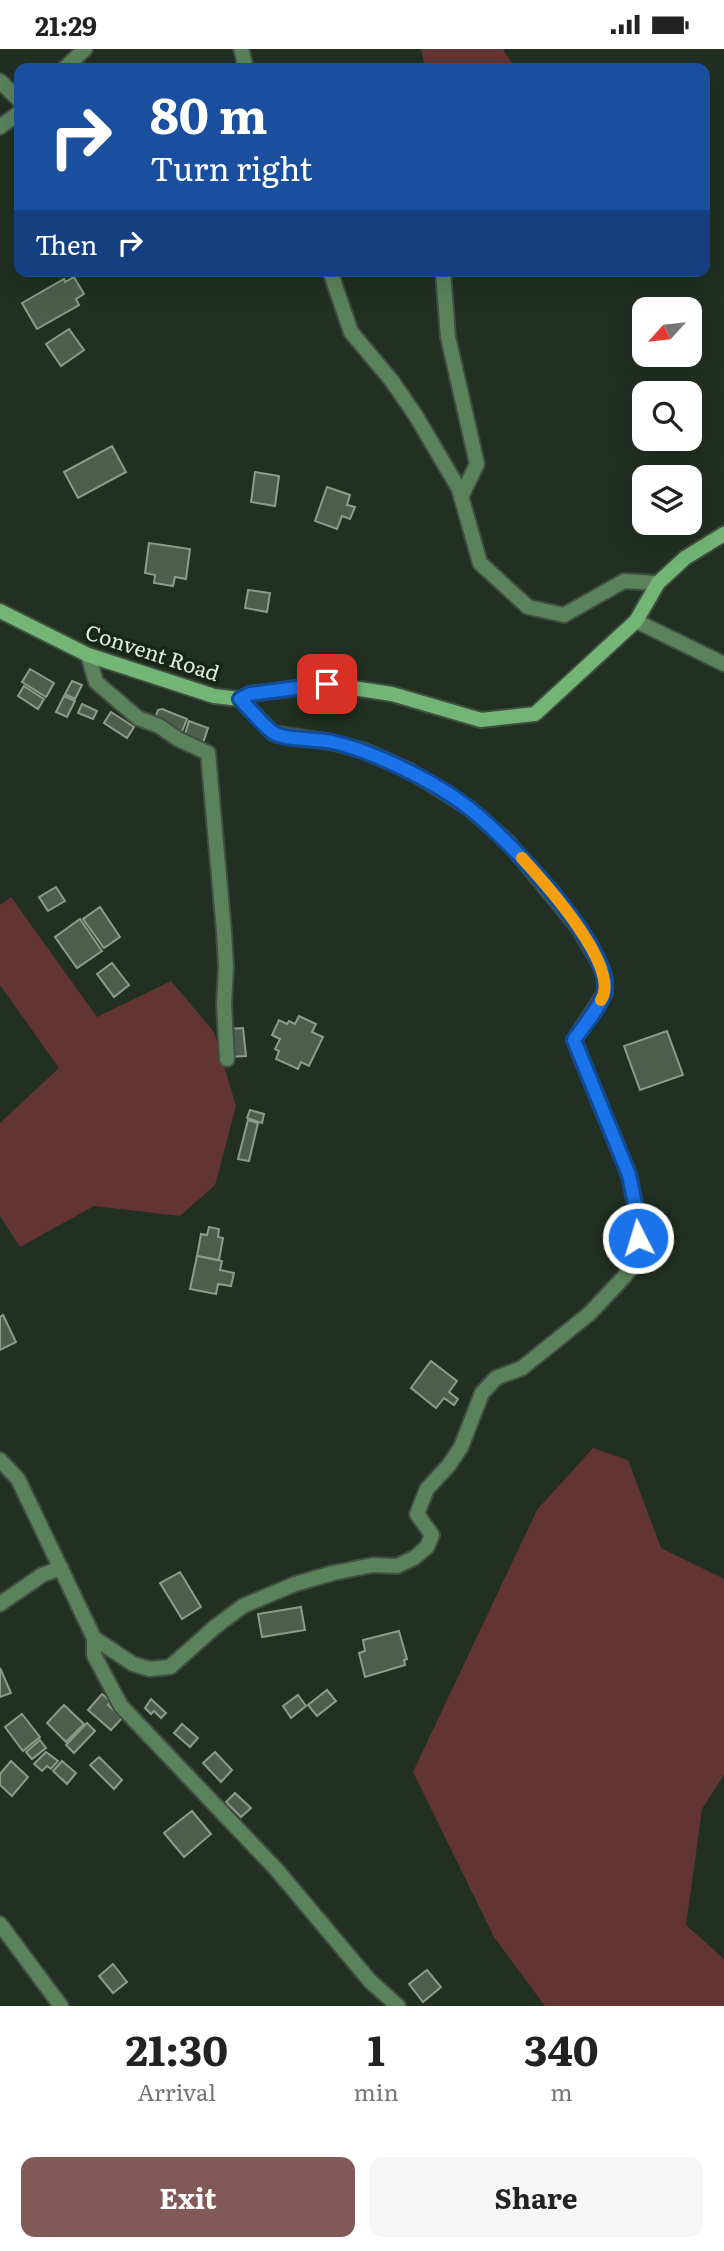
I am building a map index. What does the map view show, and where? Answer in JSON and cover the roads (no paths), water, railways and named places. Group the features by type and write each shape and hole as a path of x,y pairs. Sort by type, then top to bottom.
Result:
{"main road":[{"name":"Convent Road","path":"0,611 88,655 214,696 240,699 250,694 327,684 392,694 481,720 535,714 636,621 658,583 685,558 724,534"}],"street":[{"path":"70,63 85,49"},
{"path":"0,81 14,95"},
{"path":"332,277 352,332 392,381 416,416 458,489 480,563 528,607 565,615 624,581 658,583"},
{"path":"443,277 448,337 477,464 461,497"},
{"path":"636,621 724,664"},
{"path":"88,655 96,681 138,718 159,726 178,740 208,753 225,932 224,1004 227,1059"},
{"path":"94,1638 133,1664 150,1669 170,1667 243,1606 295,1584 333,1573 373,1565 397,1566 414,1558 427,1547 432,1535 418,1514 428,1489 461,1447 482,1393 496,1378 522,1369 589,1314 638,1258 636,1209 629,1175 574,1040 605,993 605,979 600,964 578,927 508,842 469,808 410,771 365,751 331,742 273,733 240,699"},
{"path":"0,1460 18,1479 94,1638 94,1655 121,1706 276,1869 370,1981 398,2006"},
{"path":"0,1604 42,1575 61,1567"},
{"path":"0,1924 61,2006"}]}
